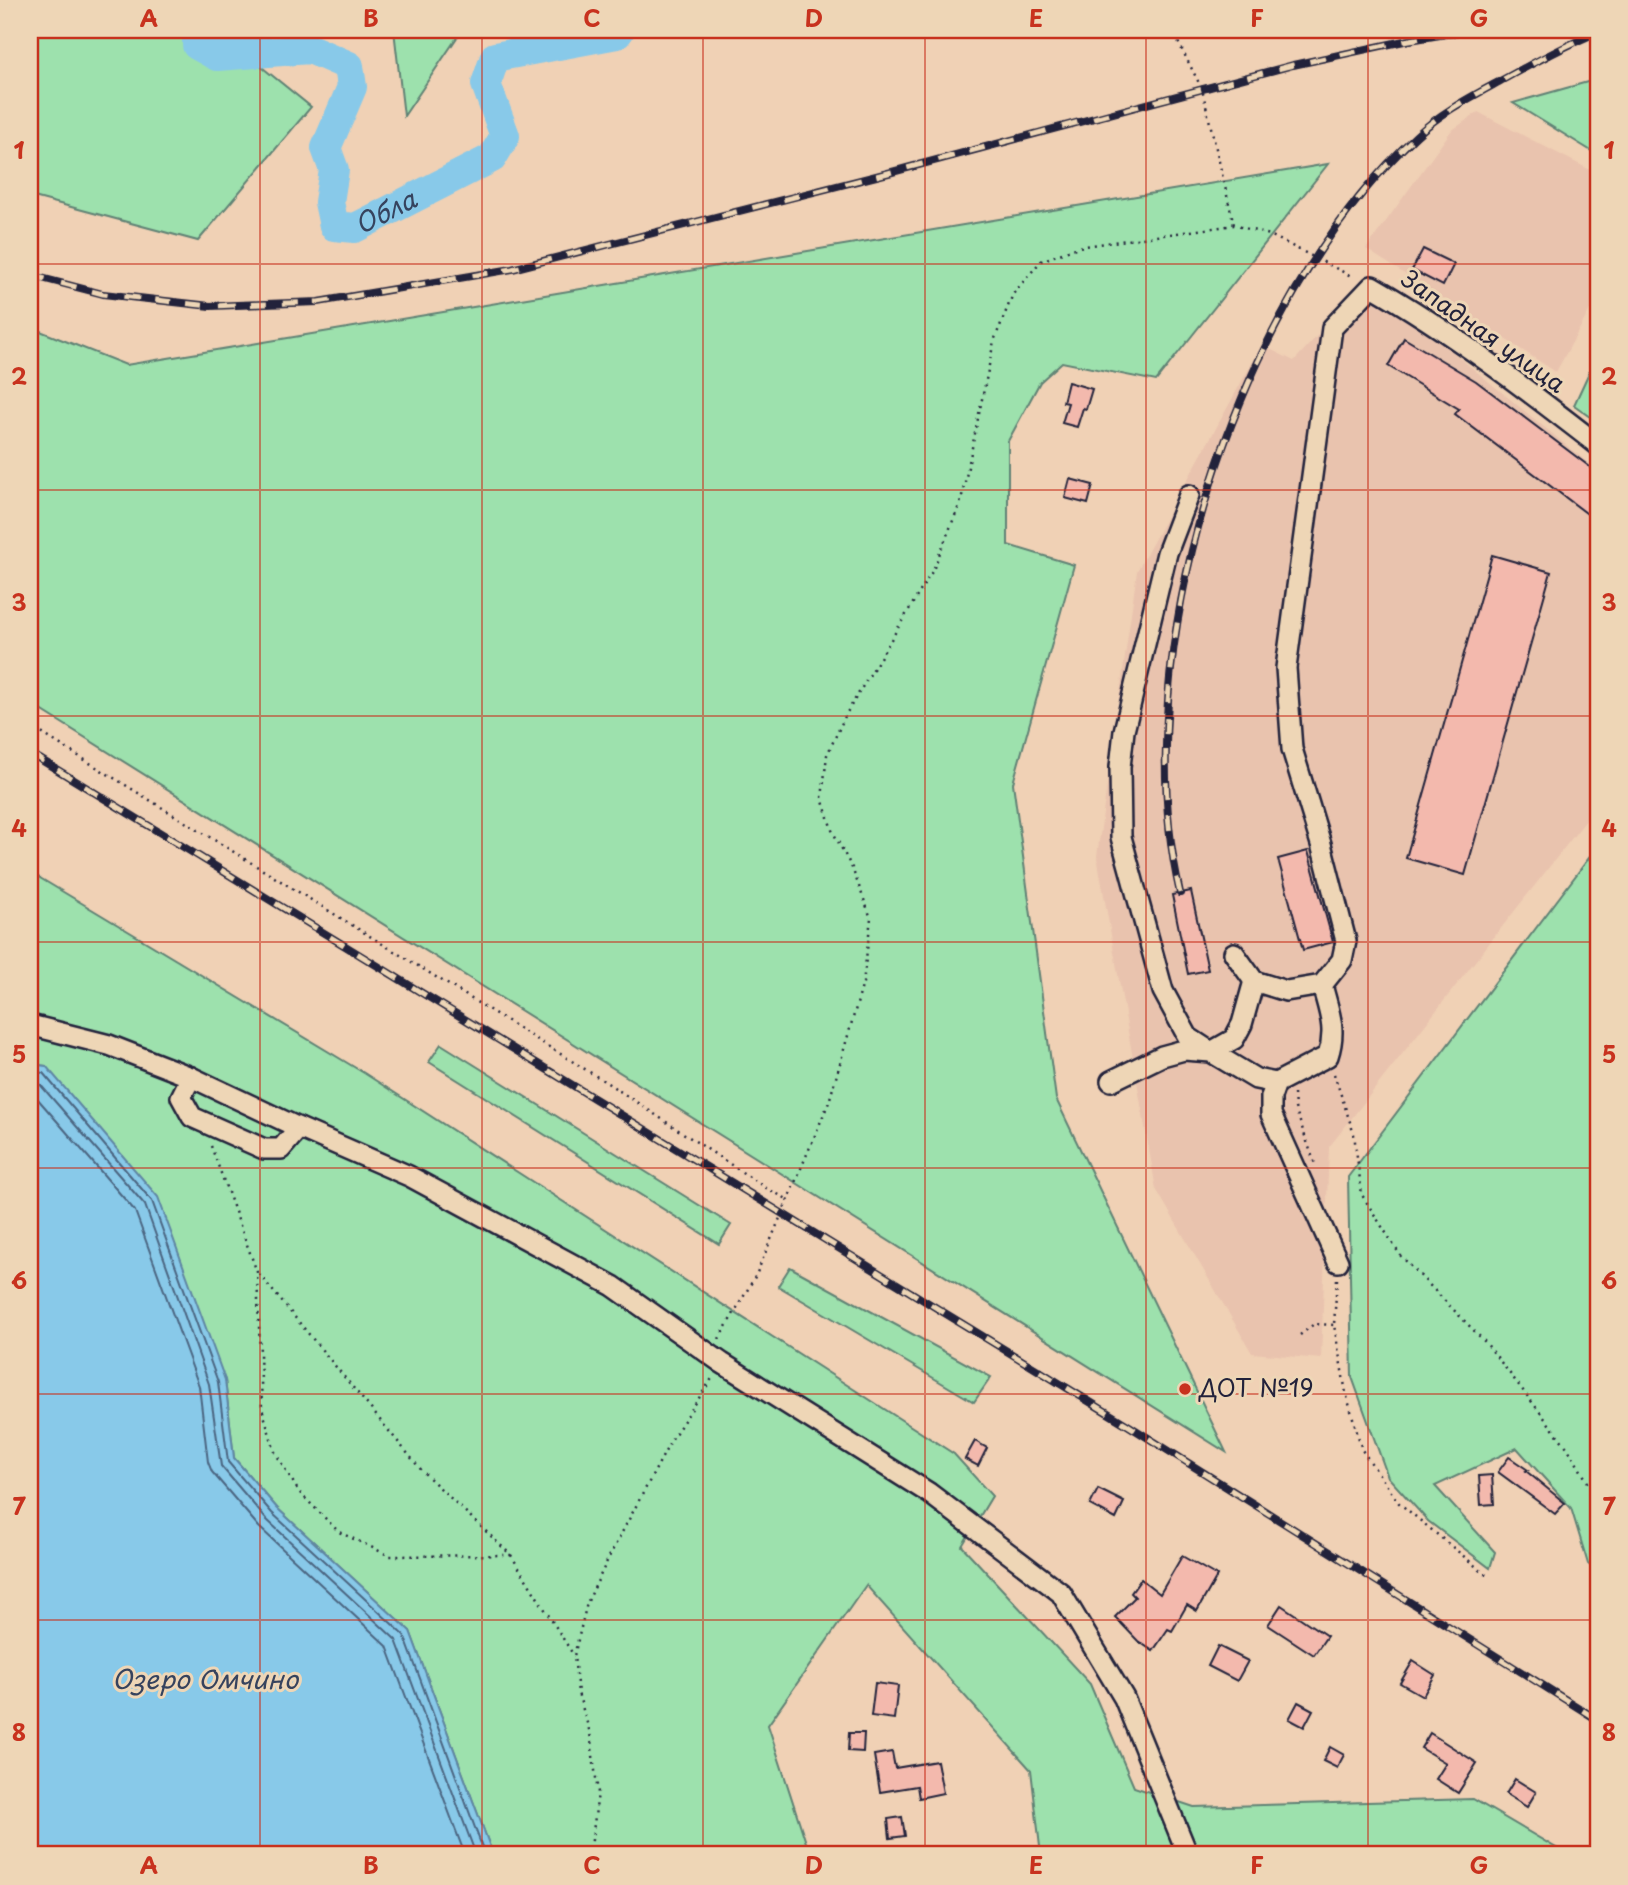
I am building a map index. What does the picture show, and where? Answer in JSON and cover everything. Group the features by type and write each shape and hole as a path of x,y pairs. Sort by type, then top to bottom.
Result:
{"street":[{"name":"Западная улица","path":"1372,286 1411,308 1598,446"},
{"path":"1234,953 1254,981 1286,991 1322,985 1342,960 1346,941 1292,748 1286,668 1332,328 1372,286"},
{"path":"1189,495 1167,553 1124,731 1120,767 1121,837 1163,991 1188,1037 1256,1079 1276,1083 1328,1056 1334,1039 1333,1027 1322,985"},
{"path":"1111,1081 1162,1056 1185,1050 1212,1052 1234,1039 1242,1024 1254,981"},
{"path":"30,1024 109,1045 191,1077 409,1176 613,1286 716,1358 929,1493 1061,1593 1124,1698 1188,1855"},
{"path":"191,1077 181,1097 192,1117 264,1149 281,1149 299,1128"},
{"path":"1276,1083 1270,1097 1271,1114 1338,1262"}],"path":[{"path":"1172,30 1202,89 1234,225"},
{"path":"590,1855 598,1793 590,1734 578,1693 574,1656 587,1604 611,1553 716,1358 756,1275 829,1101 863,983 871,918 852,867 832,830 822,798 827,755 846,714 933,570 961,501 993,341 1013,294 1041,261 1078,247 1234,225 1270,235 1372,286"},
{"path":"30,726 597,1077 765,1188 787,1199"},
{"path":"1328,1056 1354,1134 1362,1195 1400,1255 1486,1343 1567,1447 1598,1499"},
{"path":"1300,1071 1294,1093 1294,1108 1318,1172"},
{"path":"201,1121 257,1272 262,1408 275,1452 299,1492 339,1532 390,1556 510,1555"},
{"path":"1338,1262 1334,1325 1346,1393 1362,1450 1399,1503 1490,1578"},
{"path":"257,1272 423,1472 510,1555 574,1656"},
{"path":"1300,1335 1314,1324 1334,1325"}],"shaded area":[{"path":"1478,112 1598,174 1598,295 1556,372 1366,249 1451,131"},
{"path":"1367,282 1598,471 1598,805 1329,1147 1321,1359 1252,1353 1156,1189 1097,856 1137,571 1262,345 1294,361"}],"green space":[{"path":"30,30 216,30 311,107 198,241 30,196"},
{"path":"394,30 462,30 404,116"},
{"path":"1598,79 1598,155 1513,103"},
{"path":"1328,164 1156,381 1062,362 1040,382 1008,441 1008,545 1074,565 1013,783 1056,1099 1226,1452 30,703 30,327 126,365"},
{"path":"1598,353 1598,422 1574,405"},
{"path":"1598,846 1598,1572 1588,1564 1571,1508 1517,1448 1435,1486 1495,1552 1490,1568 1428,1521 1388,1477 1352,1377 1348,1177"},
{"path":"30,872 364,1073 954,1454 992,1496 962,1546 1090,1684 1134,1787 1194,1807 1473,1799 1568,1855 1041,1855 1031,1770 866,1585 768,1725 810,1855 493,1855 410,1631 277,1508 234,1458 225,1380 46,1066 30,1064"},
{"path":"441,1044 731,1225 719,1244 429,1062"},
{"path":"790,1267 991,1377 974,1402 778,1286"}],"water":[{"name":"Озеро Омчино","path":"30,1064 46,1066 158,1197 225,1380 234,1458 277,1508 410,1631 493,1855 30,1855"}],"building":[{"path":"1423,249 1454,264 1443,286 1412,270"},
{"path":"1404,338 1476,381 1598,473 1598,522 1455,414 1459,409 1388,366"},
{"path":"1068,382 1092,389 1077,427 1062,423 1068,403 1063,402"},
{"path":"1070,479 1093,485 1088,504 1065,498"},
{"path":"1492,555 1551,572 1465,875 1406,858"},
{"path":"1308,851 1333,942 1303,950 1278,859"},
{"path":"1191,891 1208,970 1188,974 1172,895"},
{"path":"975,1441 987,1448 978,1466 965,1459"},
{"path":"1509,1457 1565,1503 1555,1514 1498,1472"},
{"path":"1492,1475 1494,1504 1481,1505 1479,1476"},
{"path":"1098,1489 1124,1502 1116,1519 1090,1505"},
{"path":"1182,1556 1217,1576 1197,1611 1187,1605 1172,1631 1168,1629 1153,1651 1138,1641 1115,1617 1135,1597 1131,1593 1141,1579 1160,1594"},
{"path":"1281,1605 1327,1636 1314,1655 1268,1625"},
{"path":"1218,1646 1248,1661 1237,1681 1208,1666"},
{"path":"1413,1661 1435,1675 1423,1696 1400,1683"},
{"path":"875,1683 898,1686 894,1719 871,1716"},
{"path":"1298,1702 1313,1710 1304,1727 1289,1719"},
{"path":"849,1733 864,1733 863,1752 848,1751"},
{"path":"1430,1733 1477,1763 1458,1793 1436,1779 1446,1763 1421,1748"},
{"path":"1330,1747 1344,1755 1337,1768 1323,1761"},
{"path":"892,1752 895,1768 937,1761 943,1793 919,1798 917,1786 880,1792 874,1755"},
{"path":"1515,1779 1536,1792 1527,1807 1506,1794"},
{"path":"902,1817 905,1836 890,1838 888,1819"}],"waterway":[{"name":"Обла","path":"197,30 197,45 217,56 310,49 349,66 352,87 326,148 334,170 329,202 334,226 355,228 492,158 505,136 486,84 495,57 617,34 620,30"}],"railway":[{"path":"30,275 103,294 210,306 318,302 512,269 892,172 1293,65 1470,30"},
{"path":"1180,893 1167,799 1168,697 1183,592 1210,488 1247,386 1295,291 1352,207 1416,136 1436,119 1469,98 1598,32"},
{"path":"30,753 1126,1424 1598,1720"}],"place":[{"name":"ДОТ №19","path":"1185,1389"}]}
